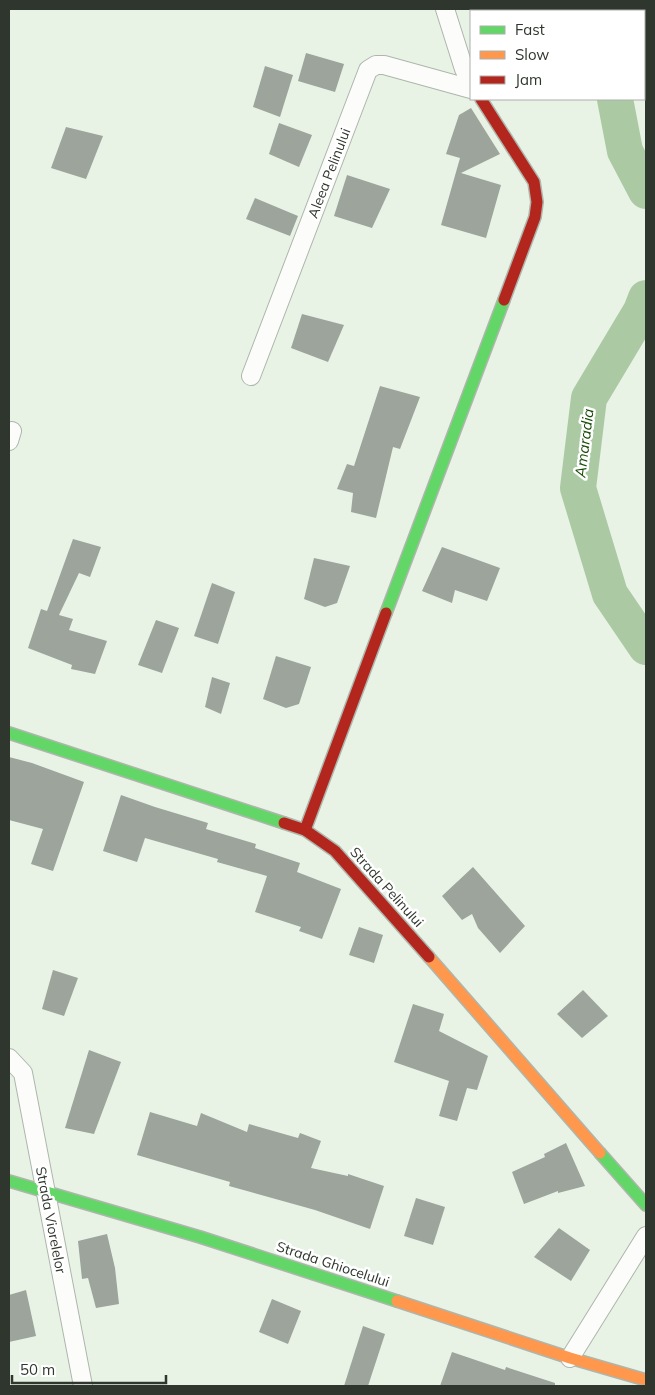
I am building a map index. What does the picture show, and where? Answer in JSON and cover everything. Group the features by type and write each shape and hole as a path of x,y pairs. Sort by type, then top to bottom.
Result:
{"street":[{"path":"445,9 470,83"},
{"name":"Aleea Pelinului","path":"251,376 368,70 384,65 470,89"},
{"path":"305,830 535,217 537,202 534,182 482,100"},
{"name":"Strada Pelinului","path":"9,733 305,830 335,851 646,1205"},
{"name":"Strada Viorelelor","path":"9,1058 23,1073 83,1386"},
{"name":"Strada Ghiocelului","path":"9,1181 200,1237 570,1358 646,1380"},
{"path":"570,1358 646,1236"}],"building":[{"path":"306,53 344,64 335,92 298,81"},
{"path":"265,66 293,75 280,117 253,107"},
{"path":"471,108 500,154 461,173 501,185 486,238 441,225 460,158 446,154 459,115"},
{"path":"279,123 312,135 299,167 269,154"},
{"path":"66,127 103,136 86,179 51,168"},
{"path":"347,175 390,189 372,228 334,216"},
{"path":"255,198 298,216 290,236 246,219"},
{"path":"302,314 344,325 328,362 291,348"},
{"path":"380,386 420,397 400,449 393,447 376,518 351,512 353,493 337,489 347,464 354,466"},
{"path":"73,539 101,547 90,577 79,573 59,615 73,619 69,630 107,641 95,674 71,669 72,665 28,648 41,609 47,611"},
{"path":"442,547 500,568 487,601 455,590 452,603 422,591"},
{"path":"314,558 350,566 337,603 325,607 304,599"},
{"path":"212,583 235,592 218,644 194,636"},
{"path":"156,620 179,628 162,673 138,665"},
{"path":"276,656 311,667 299,704 286,708 263,699"},
{"path":"212,677 230,683 221,714 205,707"},
{"path":"9,757 32,763 84,782 53,871 31,864 43,829 9,820"},
{"path":"121,795 208,823 206,829 256,844 255,848 300,863 297,872 341,889 322,939 299,931 301,927 255,912 267,876 217,862 218,859 145,838 137,862 103,851"},
{"path":"473,867 525,926 500,953 478,928 472,914 462,920 442,896"},
{"path":"359,927 383,935 374,963 349,955"},
{"path":"53,970 78,978 64,1016 42,1009"},
{"path":"583,990 608,1016 582,1038 557,1014"},
{"path":"413,1004 444,1014 439,1031 488,1056 477,1090 467,1088 457,1121 439,1116 449,1081 394,1062"},
{"path":"89,1050 121,1062 94,1134 65,1128"},
{"path":"150,1112 197,1126 201,1113 247,1132 249,1124 298,1138 300,1133 321,1141 311,1168 348,1176 348,1174 384,1186 370,1229 315,1210 229,1186 230,1182 137,1155"},
{"path":"566,1143 585,1186 558,1193 558,1191 524,1204 512,1172 545,1157 544,1154"},
{"path":"416,1198 445,1207 433,1245 404,1236"},
{"path":"559,1228 590,1250 571,1281 534,1257"},
{"path":"107,1234 115,1268 119,1304 96,1308 88,1278 82,1279 78,1241"},
{"path":"26,1290 36,1336 9,1342 9,1295"},
{"path":"272,1299 301,1311 288,1344 259,1332"},
{"path":"363,1326 385,1334 368,1386 344,1386"},
{"path":"452,1352 505,1370 506,1367 555,1383 555,1386 440,1386"}],"waterway":[{"name":"Amaradia","path":"615,100 625,151 646,191"},
{"name":"Amaradia","path":"646,298 641,311 589,398 578,488 610,594 646,647"}],"traffic: fast":[{"path":"386,613 504,300"},
{"path":"9,733 284,823"},
{"path":"600,1153 646,1205"},
{"path":"9,1181 200,1237 397,1301"}],"traffic: slow":[{"path":"429,957 600,1153"},
{"path":"397,1301 570,1358 646,1380"}],"traffic: jam":[{"path":"482,100 534,182 537,202 535,217 504,300"},
{"path":"305,830 386,613"},
{"path":"284,823 305,830 335,851 429,957"}]}
